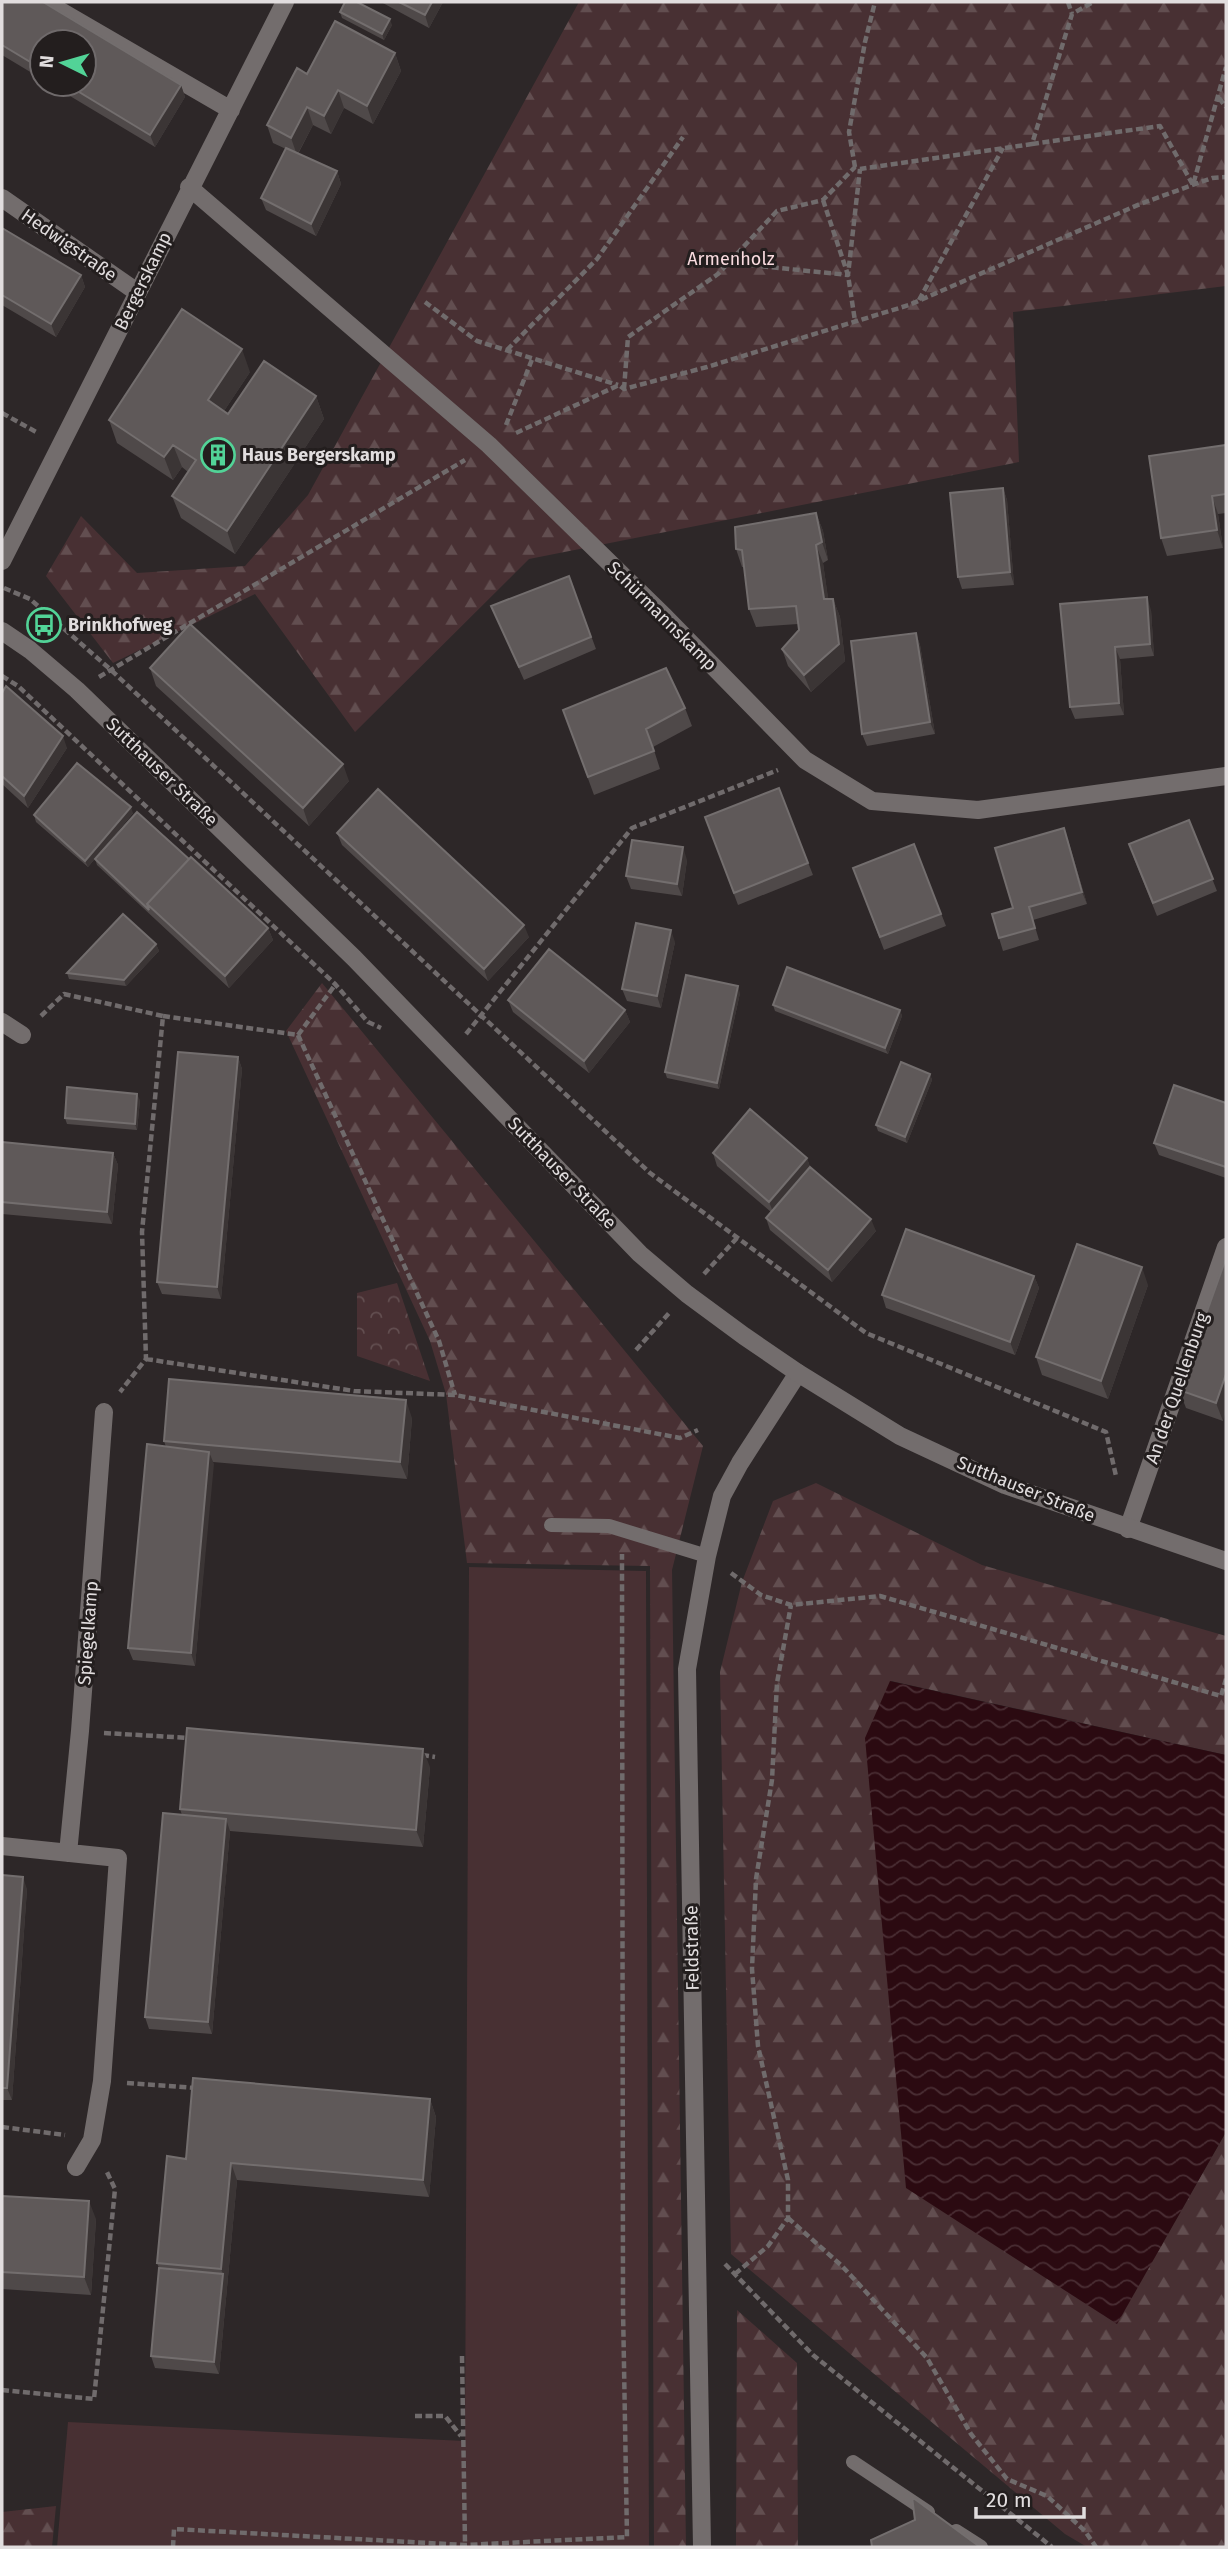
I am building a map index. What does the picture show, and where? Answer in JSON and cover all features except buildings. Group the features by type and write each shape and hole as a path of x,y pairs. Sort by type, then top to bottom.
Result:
{"street":[{"path":"45,2 231,110"},
{"name":"Bergerskamp","path":"2,561 285,2"},
{"name":"Schürmannskamp","path":"189,187 495,442 805,760 872,801 978,810 1226,776"},
{"name":"Hedwigstraße","path":"2,198 137,292"},
{"name":"Sutthauser Straße","path":"2,631 30,650 77,690 354,958 639,1254 687,1294 798,1373 900,1436 1005,1485 1226,1561"},
{"path":"2,1021 22,1035"},
{"name":"An der Quellenburg","path":"1128,1528 1226,1247"},
{"name":"Feldstraße","path":"702,2547 687,1669 707,1556 722,1496 798,1373"},
{"name":"Spiegelkamp","path":"68,1853 104,1412"},
{"path":"2,1846 118,1858 102,2081 92,2140 76,2167"}],"lane":[{"path":"551,1525 608,1526 707,1556"},
{"path":"853,2462 981,2547"}],"path":[{"path":"848,275 857,168 849,132 875,2"},
{"path":"1032,144 1072,14 1068,2"},
{"path":"1072,14 1093,2"},
{"path":"1193,185 1226,68"},
{"path":"1218,97 1226,107"},
{"path":"621,387 628,337 718,274 777,211 823,200 857,168 1160,126 1193,185"},
{"path":"507,350 597,259 683,137"},
{"path":"919,301 1004,148"},
{"path":"77,690 495,442 621,387 707,368 919,301 1140,204 1212,178 1226,177"},
{"path":"823,200 848,275 855,321"},
{"path":"729,263 848,275"},
{"path":"425,302 477,341 621,387"},
{"path":"495,442 533,357"},
{"path":"2,413 62,446"},
{"path":"2,586 30,599 111,670 650,1173 866,1334 1106,1432"},
{"path":"2,676 18,686 335,984 368,1022"},
{"path":"449,1055 632,828 805,760"},
{"path":"298,1035 354,958"},
{"path":"22,1035 64,994 163,1016 298,1035"},
{"path":"104,1412 146,1359 142,1232 163,1016"},
{"path":"298,1035 439,1341 455,1395"},
{"path":"146,1359 354,1391 455,1395 680,1438 698,1430"},
{"path":"173,2547 174,2529 465,2546 627,2537 623,2280 621,1529"},
{"path":"707,1556 761,1595 791,1605 880,1596 1221,1696 1226,1704"},
{"path":"791,1605 777,1683 772,1780 756,1879 752,1969 758,2046 788,2180 788,2218 768,2246 735,2274 814,2355 1052,2547"},
{"path":"1221,1696 1226,1679"},
{"path":"80,1731 191,1739"},
{"path":"410,1754 435,1757"},
{"path":"102,2081 196,2088"},
{"path":"2,2127 92,2140 115,2189 94,2399 2,2390"},
{"path":"788,2218 842,2266 927,2358 971,2434 1007,2479 1047,2496 1085,2531 1096,2547"},
{"path":"462,2356 465,2546"},
{"path":"415,2416 445,2416 462,2437"}],"green space":[{"name":"Armenholz","path":"579,2 1226,2 1226,286 1013,312 1019,462 529,559 355,732 255,594 113,663 46,576 81,516 137,573 245,566 308,495"},
{"path":"322,983 703,1446 672,1570 686,2547 654,2547 650,1566 467,1563 446,1394 430,1341 286,1031"},
{"path":"397,1283 430,1381 357,1356 357,1293"},
{"path":"816,1483 982,1565 1226,1636 1226,1755 891,1681 1116,2324 1226,2132 1226,2547 1087,2547 1065,2534 731,2254 720,1672 742,1582 773,1501"},
{"path":"469,1567 646,1571 649,2547 57,2547 68,2422 465,2441"},
{"path":"737,2310 797,2363 798,2547 736,2547"},
{"path":"56,2506 52,2547 2,2547 2,2512"}],"water":[{"path":"890,1681 1226,1755 1226,2132 1117,2324 906,2188 865,1738"}],"place":[{"name":"Haus Bergerskamp","path":"218,455"},
{"name":"Brinkhofweg","path":"44,625"}]}
